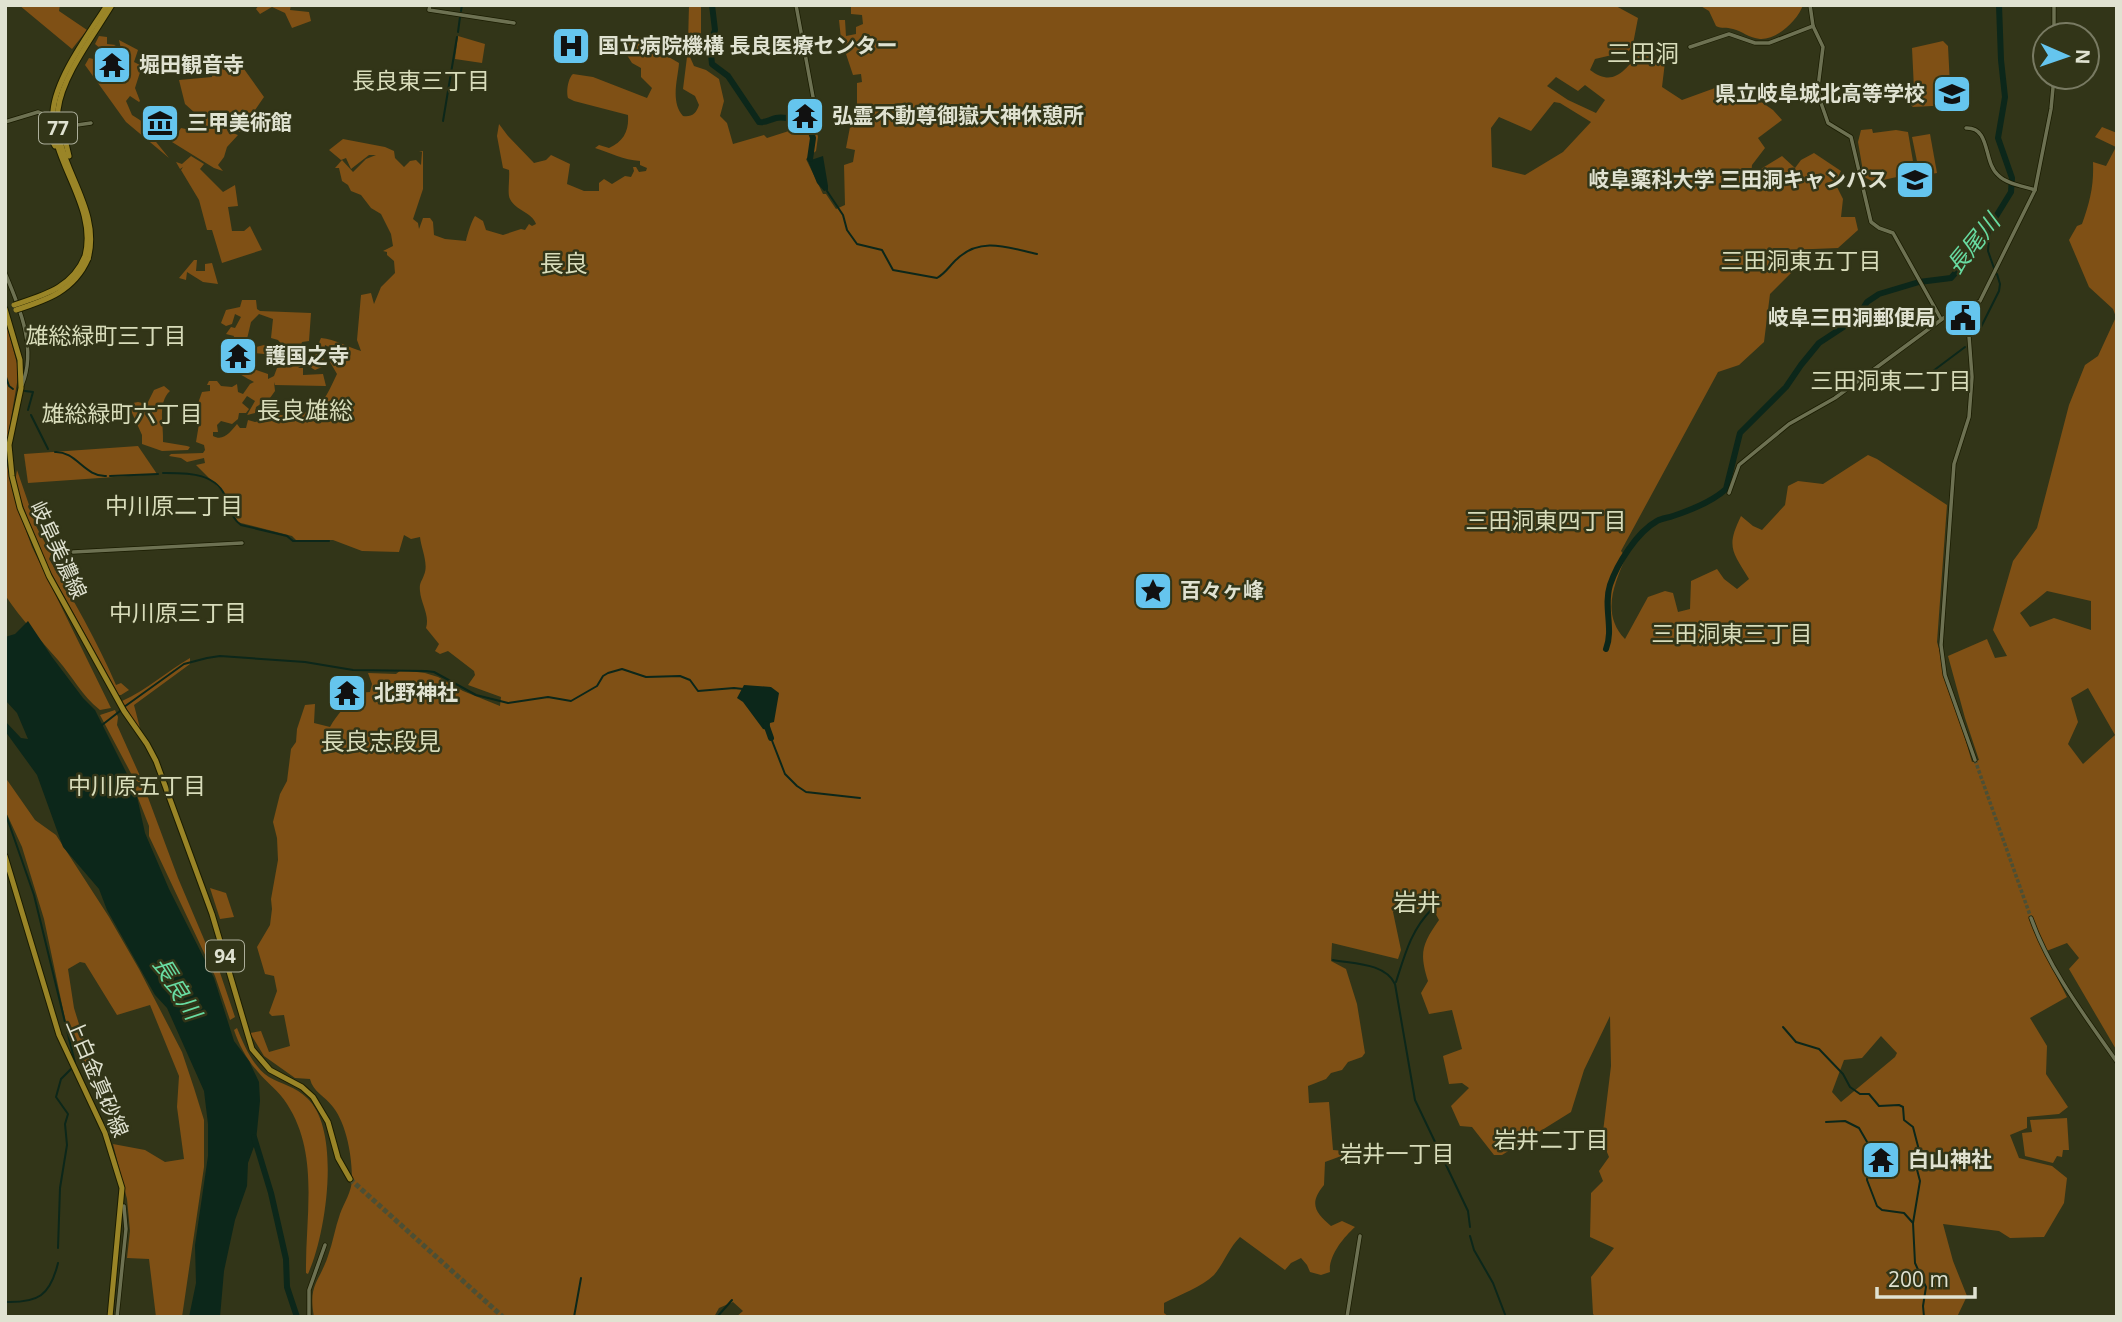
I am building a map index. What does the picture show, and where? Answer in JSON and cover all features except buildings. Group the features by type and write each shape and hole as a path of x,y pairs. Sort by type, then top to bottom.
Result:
{"main road":[{"name":"77","path":"87,221 62,145 57,121 58,110 63,91 109,5"},
{"name":"77","path":"48,133 87,221"},
{"name":"77","path":"6,312 67,283 86,258 89,212 64,135"},
{"name":"岐阜美濃線","path":"6,312 20,360 21,388 9,445 12,476 20,508 49,576 119,703 151,752 216,928 252,1049 256,1057 270,1070 302,1087 313,1097 328,1122 338,1158 350,1179"},
{"name":"上白金真砂線","path":"5,856 53,1016 105,1133 122,1188 110,1317"}],"street":[{"path":"430,5 429,10 514,23"},
{"path":"796,5 816,113"},
{"path":"1810,5 1813,26 1823,47 1818,87 1828,123 1851,137 1871,222 1893,233 1923,282 1941,319"},
{"path":"1690,47 1729,34 1755,43 1769,43 1813,26"},
{"path":"1729,493 1739,465 1789,424 1835,398 1941,319 1980,301 2035,190 2053,91"},
{"path":"5,122 38,112 51,117"},
{"path":"60,121 77,125 91,123"},
{"path":"1966,128 1973,128 1982,134 1993,170 2001,178 2035,190"},
{"path":"5,273 27,342 27,369 21,388"},
{"path":"1967,309 1972,377 1969,416 1954,464 1941,645 1945,675 1975,760"},
{"path":"73,552 242,543"},
{"path":"2031,919 2040,944 2051,963 2117,1062"},
{"path":"117,1317 127,1228 124,1206"},
{"path":"1347,1317 1360,1236"},
{"path":"309,1317 309,1290 325,1245"}],"shaded area":[{"path":"19,5 60,5 59,11 87,30 72,49"},
{"path":"259,5 291,5 290,10 309,12 311,21 292,28 285,13 272,7 260,14 256,9"},
{"path":"689,5 701,5 701,33 698,40 688,44"},
{"path":"851,5 1614,5 1638,18 1629,51 1595,59 1590,70 1606,77 1618,75 1640,53 1665,62 1662,87 1682,100 1715,88 1735,98 1754,97 1782,120 1758,138 1765,148 1752,165 1751,175 1782,156 1795,168 1801,160 1814,153 1841,171 1835,183 1843,199 1841,217 1855,217 1858,230 1838,248 1788,250 1791,273 1770,294 1764,342 1739,365 1718,372 1621,551 1626,557 1614,588 1613,619 1625,639 1648,597 1665,591 1673,593 1678,612 1690,609 1691,581 1717,569 1724,579 1737,589 1749,579 1738,562 1732,542 1741,516 1762,530 1785,505 1788,486 1798,481 1823,484 1868,455 1947,505 1937,642 1972,762 1979,760 1948,656 1987,639 1995,658 2007,656 1993,630 2013,561 2037,528 2069,405 2085,365 2098,356 2116,317 2113,309 2089,287 2069,240 2077,226 2082,224 2087,208 2092,186 2093,162 2106,166 2116,147 2095,137 2102,127 2117,133 2117,1051 2069,969 2079,958 2067,943 2044,952 2067,997 2030,1018 2047,1046 2046,1074 2068,1107 2059,1114 2027,1117 2027,1128 2010,1135 2019,1158 2052,1166 2067,1178 2064,1203 2044,1237 2010,1238 1999,1231 1943,1224 1953,1261 1967,1296 1957,1317 1596,1317 1593,1314 1591,1277 1614,1248 1590,1237 1591,1193 1603,1181 1599,1171 1609,1157 1602,1140 1611,1066 1610,1016 1584,1070 1571,1112 1502,1155 1494,1155 1472,1127 1460,1126 1451,1106 1469,1088 1462,1083 1449,1084 1443,1056 1462,1049 1452,1010 1429,1014 1421,993 1428,981 1424,949 1439,920 1432,907 1393,912 1401,950 1398,959 1332,943 1331,961 1346,969 1357,1004 1365,1053 1362,1057 1348,1062 1342,1070 1308,1086 1309,1103 1329,1102 1333,1150 1345,1151 1344,1155 1325,1162 1324,1185 1316,1198 1316,1208 1331,1226 1342,1221 1355,1227 1334,1253 1330,1272 1321,1275 1310,1272 1301,1258 1285,1270 1240,1237 1214,1275 1197,1287 1164,1303 1164,1313 1169,1317 736,1317 743,1311 733,1302 719,1308 714,1317 314,1317 313,1290 325,1265 352,1183 348,1142 338,1114 310,1079 295,1078 264,1056 250,1033 261,1031 269,1052 290,1046 284,1015 272,1016 269,1013 277,991 274,976 265,974 257,947 270,925 271,899 278,860 273,822 280,794 287,781 291,749 296,742 297,729 305,705 315,704 314,723 330,727 356,693 370,692 372,684 368,673 396,674 401,670 425,673 500,706 501,697 468,685 475,675 474,671 448,651 440,654 435,651 439,644 426,628 427,619 420,591 426,566 420,537 411,539 404,535 399,552 362,551 333,540 296,540 292,536 237,522 224,493 196,465 205,463 204,458 187,462 169,456 203,453 205,450 204,445 196,442 201,412 196,409 202,392 210,391 210,385 207,385 209,381 217,381 221,386 232,387 237,384 238,392 243,394 254,382 237,372 227,359 226,344 232,343 234,336 226,334 231,327 235,328 241,317 235,314 232,324 226,326 221,323 226,310 240,307 242,300 256,300 257,309 260,311 311,313 309,341 302,342 301,345 283,346 278,340 271,338 273,319 259,314 251,322 247,339 252,340 256,347 268,344 278,348 275,355 253,353 246,361 247,367 268,374 268,379 274,376 277,368 301,364 312,359 316,355 321,338 361,351 357,340 361,295 371,293 374,304 381,287 395,273 394,261 383,251 393,246 391,234 381,214 371,208 361,195 351,191 342,181 339,168 335,168 342,160 353,172 366,159 376,155 369,155 351,169 346,158 341,160 329,150 343,139 394,151 395,158 404,167 410,161 416,160 421,165 422,152 419,152 423,151 423,189 413,219 418,223 419,229 423,218 430,218 434,235 445,239 466,241 475,216 483,221 486,230 503,235 525,230 529,224 536,224 509,197 509,170 503,168 497,136 499,124 534,163 546,160 551,155 570,164 567,184 584,191 599,191 599,183 604,179 612,184 625,176 631,177 633,167 639,172 646,171 647,168 640,165 640,161 595,148 599,145 609,148 622,139 628,126 628,115 574,101 567,95 573,74 593,77 647,98 652,88 641,77 641,68 632,63 625,52 628,41 634,36 645,38 643,49 667,56 679,63 676,97 683,116 693,114 699,105 695,96 683,89 687,57 690,57 694,66 719,79 724,101 720,116 727,123 733,144 792,130 794,123 807,128 815,125 818,137 816,151 806,159 823,194 826,194 836,209 845,205 844,165 853,162 855,150 846,148 850,127 863,127 865,112 857,109 857,83 862,82 861,74 853,75 841,39 839,20 845,20 846,36 856,34 856,27 863,24 862,15 851,14","holes":["1556,77 1578,91 1585,85 1605,100 1596,113 1568,100 1547,86","1554,102 1591,122 1563,152 1525,175 1492,167 1491,128 1499,117 1531,131","325,345 331,348 330,362 337,374 318,406 305,413 277,415 271,412 269,413 275,418 255,422 248,420 246,428 240,428 237,424 224,437 213,436 213,432 218,432 217,425 221,421 232,424 238,419 239,413 246,413 249,409 242,403 247,396 255,401 247,415 255,413 256,407 270,398 275,391 274,382 275,385 326,386 323,374 303,375 303,368 298,368 305,365 315,370 322,367 314,365 323,362","2047,591 2091,601 2091,630 2054,618 2030,627 2020,613","2088,688 2115,735 2083,764 2068,744 2078,722 2071,698","1881,1036 1897,1053 1841,1102 1832,1092 1844,1060 1862,1058"]},
{"path":"1699,5 1803,5 1797,17 1780,33 1760,39 1731,28 1716,26 1709,11"},
{"path":"99,36 107,37 107,44 116,45 106,50 107,56 122,53 119,40 138,50 134,62 142,66 135,88 140,101 130,96 126,101 132,115 143,122 144,127 169,158 126,122 85,65 89,58 98,60 102,50 95,44"},
{"path":"458,36 485,44 482,63 455,59"},
{"path":"1943,41 1948,46 1951,105 1913,107 1910,104 1914,89 1912,48"},
{"path":"234,55 264,97 240,132 230,132 238,135 227,147 218,165 223,171 172,142 181,128 200,132 205,122 185,104 179,80 212,77 213,67 206,65 208,56"},
{"path":"1872,129 1873,133 1896,130 1908,132 1915,173 1874,182 1864,177 1858,142 1861,130"},
{"path":"1930,134 1937,173 1920,176 1912,137"},
{"path":"191,156 204,164 200,169 223,192 235,185 238,206 228,207 232,231 244,231 250,226 262,250 222,263 212,230 207,230 199,200 181,170 183,167 180,169 176,162 182,164"},
{"path":"194,260 197,260 196,271 205,271 205,264 212,263 218,284 203,282 187,272 186,280 179,278"},
{"path":"5,319 19,371 8,436 7,465 17,506 32,547 111,708 100,710 88,698 5,595"},
{"path":"164,386 170,391 162,408 163,442 190,447 188,450 162,451 142,444 142,435 128,404 147,404 154,390"},
{"path":"138,446 157,474 28,483 24,454"},
{"path":"17,470 37,528 51,554 49,559 116,685 121,683 129,690 121,695 38,549 15,482"},
{"path":"190,658 190,664 134,705 141,732 122,701"},
{"path":"115,710 117,725 140,776 140,783 134,779 100,715"},
{"path":"5,777 35,820 56,835 109,917 182,1052 194,1088 204,1120 204,1167 182,1317 156,1317 149,1259 127,1258 130,1231 127,1199 113,1144 145,1150 165,1162 184,1159 177,1107 179,1076 150,1005 117,1015 85,963 80,962 68,969 74,1008 91,1063 82,1067 68,1033 44,919 22,847 5,810"},
{"path":"143,784 178,878 209,951 213,952 235,1017 230,1020 215,976 149,836 149,826 134,788"},
{"path":"210,888 226,893 234,917 220,919"},
{"path":"237,1028 258,1068 298,1091 318,1113 327,1157 327,1183 320,1235 308,1274 308,1187 304,1144 287,1104 244,1052 234,1030"},
{"path":"2067,1118 2069,1150 2063,1150 2062,1157 2057,1156 2053,1163 2025,1156 2022,1133 2032,1132 2030,1120"}],"water":[{"path":"823,156 828,186 828,190 824,191 817,183 808,161"},
{"name":"長良川","path":"28,621 52,657 95,710 136,792 145,833 169,889 214,978 234,1041 249,1061 259,1082 256,1141 248,1163 247,1186 235,1220 224,1271 220,1317 189,1317 196,1283 195,1245 208,1156 204,1091 167,1008 155,995 107,910 99,889 63,847 37,775 5,731 5,721 21,738 28,739 17,713 5,700 5,637 15,634"},
{"path":"744,685 771,687 779,693 774,722 770,723 769,730 763,729 737,698"}],"waterway":[{"path":"461,11 462,5"},
{"path":"712,5 715,30 710,44 712,64 728,76 759,122 784,118 809,126 813,138 810,159"},
{"name":"長尾川","path":"1606,649 1610,585 1623,558 1642,533 1657,521 1701,505 1726,489 1740,433 1786,387 1819,343 1857,318 1867,302 1879,294 1919,282 1951,278 1976,249 2011,192 2012,178 1998,138 2005,97 1999,5"},
{"path":"458,32 460,17"},
{"path":"443,121 457,37"},
{"path":"827,191 843,215 847,230 857,244 882,250 893,270 937,278 966,252 985,246 1006,247 1037,254"},
{"path":"1990,226 1988,251 1994,268"},
{"path":"1979,331 1999,291 1997,274"},
{"path":"1933,371 1965,347"},
{"path":"5,374 9,386 13,389"},
{"path":"25,391 33,392 28,410"},
{"path":"31,415 48,449"},
{"path":"55,452 69,455 92,473 106,476"},
{"path":"163,473 182,473 209,479 222,491 234,517 241,525 287,536 293,541 329,541"},
{"path":"110,476 158,474"},
{"path":"124,707 184,664 220,656 305,662 353,670 434,672 476,695 508,703 548,697 571,701 597,686 603,676 622,669 646,677 680,676 690,680 698,691 743,689"},
{"path":"102,725 120,711"},
{"path":"766,724 771,738"},
{"path":"771,738 785,774 797,786 806,792 860,798"},
{"path":"5,812 34,895 75,1063"},
{"path":"1396,982 1414,934 1432,909"},
{"path":"1333,960 1377,968 1395,984 1415,1100 1468,1211 1470,1227"},
{"path":"1783,1027 1796,1042 1819,1049 1843,1074 1850,1087 1860,1094 1869,1094 1879,1106 1903,1107 1904,1120 1913,1127 1920,1154 1915,1162 1920,1181 1913,1223"},
{"path":"58,1248 60,1188 67,1145 65,1124 68,1114 56,1097 61,1079 72,1068"},
{"path":"1826,1122 1845,1121 1859,1128 1870,1147 1867,1180 1877,1206 1882,1210 1904,1213 1913,1223 1915,1263 1926,1287 1924,1317"},
{"path":"254,1137 271,1193 286,1259 287,1287 297,1317"},
{"path":"1470,1236 1506,1317"},
{"path":"5,1302 26,1301 41,1295 51,1283 58,1263"},
{"path":"574,1317 581,1278"},
{"path":"717,1317 732,1300"}],"tunnel":[{"path":"1975,760 2031,918"},
{"path":"350,1179 503,1317"}],"place":[{"name":"国立病院機構 長良医療センター","path":"571,46"},
{"name":"堀田観音寺","path":"112,65"},
{"name":"県立岐阜城北高等学校","path":"1952,94"},
{"name":"弘霊不動尊御嶽大神休憩所","path":"805,116"},
{"name":"三甲美術館","path":"160,123"},
{"name":"岐阜薬科大学 三田洞キャンパス","path":"1915,180"},
{"name":"岐阜三田洞郵便局","path":"1963,318"},
{"name":"護国之寺","path":"238,356"},
{"name":"百々ヶ峰","path":"1153,591"},
{"name":"北野神社","path":"347,693"},
{"name":"白山神社","path":"1881,1160"}],"district":[{"name":"三田洞","path":"1643,54"},
{"name":"長良東三丁目","path":"421,81"},
{"name":"三田洞東五丁目","path":"1801,261"},
{"name":"長良","path":"564,264"},
{"name":"雄総緑町三丁目","path":"106,336"},
{"name":"三田洞東二丁目","path":"1891,381"},
{"name":"長良雄総","path":"305,411"},
{"name":"雄総緑町六丁目","path":"122,414"},
{"name":"中川原二丁目","path":"174,506"},
{"name":"三田洞東四丁目","path":"1546,521"},
{"name":"中川原三丁目","path":"178,613"},
{"name":"三田洞東三丁目","path":"1732,634"},
{"name":"長良志段見","path":"381,742"},
{"name":"中川原五丁目","path":"137,786"},
{"name":"岩井","path":"1417,903"},
{"name":"岩井二丁目","path":"1551,1140"},
{"name":"岩井一丁目","path":"1397,1154"}]}
